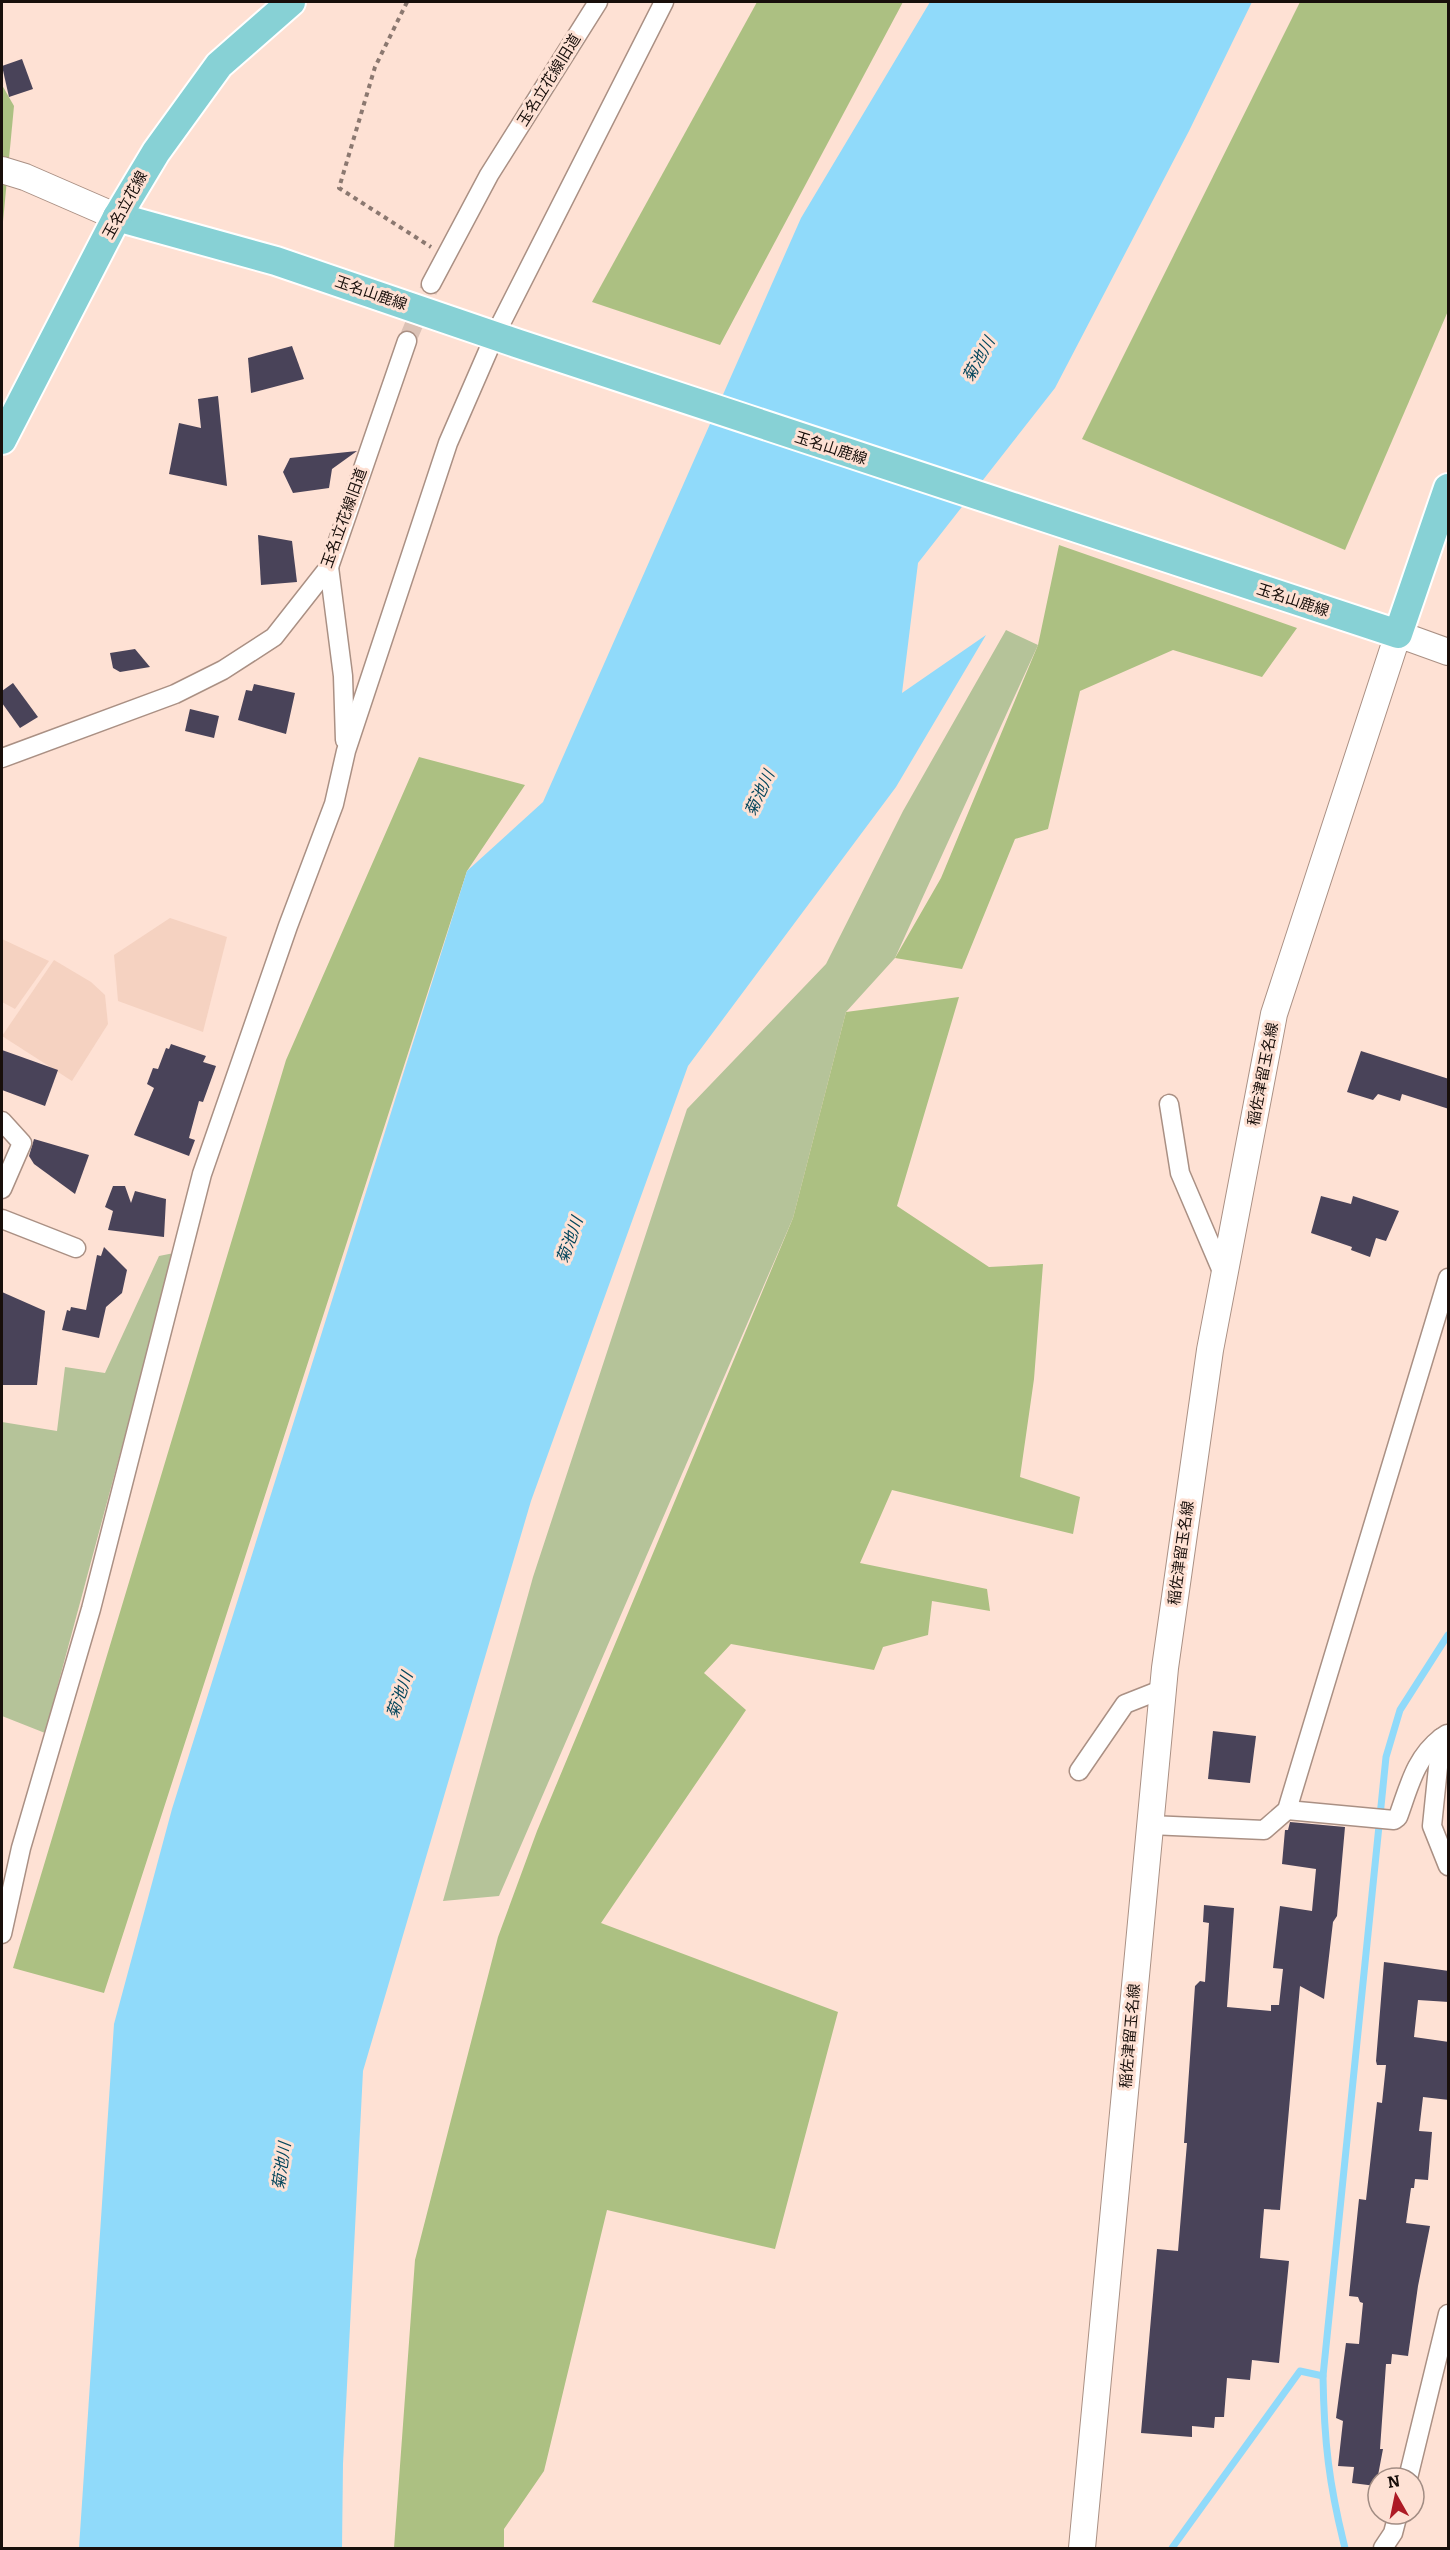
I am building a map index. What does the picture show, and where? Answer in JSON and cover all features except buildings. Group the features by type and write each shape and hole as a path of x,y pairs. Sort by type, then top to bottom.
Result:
{"main road":[{"name":"玉名立花線","path":"2,440 117,216 181,114 219,65 291,2"},
{"path":"2,170 25,177 117,216"},
{"name":"玉名山鹿線","path":"117,216 276,261 1398,634"},
{"path":"1449,489 1398,634 1449,652"},
{"name":"稲佐津留玉名線","path":"1082,2548 1163,1689 1209,1362 1274,1014 1398,634"}],"street":[{"name":"玉名立花線旧道","path":"431,285 489,175 598,2"},
{"path":"2,1934 21,1848 91,1609 202,1174 288,926 334,804 346,751 448,443 505,339 664,2"},
{"name":"玉名立花線旧道","path":"2,758 175,694 224,670 274,637 329,567 407,341"},
{"path":"329,567 343,676 346,751"},
{"path":"1169,1104 1180,1173 1224,1276"},
{"path":"2,1121 22,1143 2,1189"},
{"path":"2,1219 76,1248"},
{"path":"1150,1825 1264,1830 1287,1810 1449,1278"},
{"path":"1079,1771 1125,1704 1163,1689"},
{"path":"1287,1810 1394,1820 1398,1817 1418,1761 1427,1749 1445,1736"},
{"path":"1445,1736 1432,1826 1449,1866"},
{"path":"1411,2466 1449,2314"},
{"path":"1383,2548 1393,2534 1395,2526"}],"path":[{"path":"407,2 375,67 339,189 445,257"}],"shaded area":[{"path":"170,918 227,937 203,1032 118,1001 114,955"},
{"path":"2,939 49,961 15,1009 2,1002"},
{"path":"54,960 91,982 105,995 108,1024 72,1081 2,1036"}],"green space":[{"path":"757,2 903,2 720,345 592,302"},
{"path":"1300,2 1448,2 1448,311 1345,550 1082,439"},
{"path":"2,85 14,106 2,232"},
{"path":"1059,545 1297,628 1262,677 1173,650 1080,691 1048,829 1015,839 962,969 895,958 941,878 1038,645"},
{"path":"1006,630 1038,645 895,958 846,1012 793,1218 499,1896 443,1901 533,1577 687,1109 826,964 903,811"},
{"path":"419,757 525,785 467,871 104,1993 13,1968 286,1060"},
{"path":"959,997 897,1206 989,1267 1043,1264 1034,1379 1020,1477 1080,1497 1073,1534 892,1490 860,1563 987,1589 990,1611 932,1601 928,1635 883,1647 874,1670 731,1644 704,1673 746,1710 601,1923 838,2012 775,2249 607,2210 544,2471 504,2529 504,2548 394,2548 415,2260 498,1937 537,1831 793,1218 846,1012"},
{"path":"174,1253 45,1733 2,1716 2,1422 57,1431 65,1367 105,1373 159,1256"}],"water":[{"name":"菊池川","path":"930,2 1252,2 1189,131 1055,388 918,563 902,693 986,635 896,787 688,1066 531,1501 363,2071 343,2464 342,2548 79,2548 114,2024 172,1809 467,871 543,802 801,218"}],"waterway":[{"path":"1323,2376 1386,1757 1400,1710 1448,1635"},
{"path":"1172,2548 1300,2371 1323,2376 1328,2463 1345,2548"}],"tunnel":[{"path":"407,341 431,284"}]}
